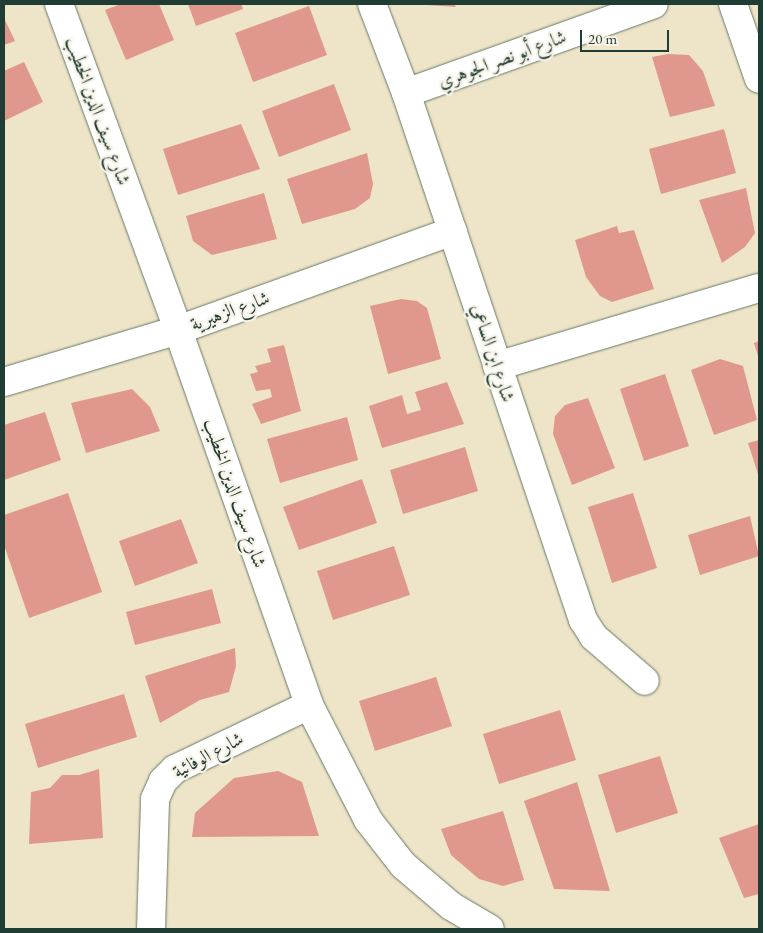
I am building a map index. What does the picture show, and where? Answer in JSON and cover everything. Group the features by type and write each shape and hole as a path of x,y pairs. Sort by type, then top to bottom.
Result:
{"street":[{"name":"شارع سيف الدين الخطيب","path":"59,4 178,330 309,705 368,820 403,865 451,906 490,929"},
{"name":"شارع ابن الساعي","path":"372,4 406,93 587,629 645,681"},
{"name":"شارع أبو نصر الجوهري","path":"406,93 654,4"},
{"path":"733,4 759,79"},
{"name":"شارع الزهيرية","path":"4,382 178,330 453,231"},
{"path":"497,366 759,288"},
{"name":"شارع الوفائية","path":"151,929 155,799 163,781 175,769 309,705"}],"building":[{"path":"121,4 159,4 174,40 126,60 105,10"},
{"path":"188,4 241,4 243,9 196,26"},
{"path":"454,4 456,7 427,5"},
{"path":"309,6 327,55 253,82 235,33"},
{"path":"4,18 15,41 4,45"},
{"path":"668,54 689,55 703,71 715,106 670,117 652,57"},
{"path":"24,62 43,102 4,121 4,71"},
{"path":"334,84 351,130 279,157 262,111"},
{"path":"241,124 260,169 178,195 163,149"},
{"path":"724,129 736,173 661,194 649,149"},
{"path":"367,153 373,184 370,198 355,209 302,224 287,179"},
{"path":"746,188 755,233 745,247 722,263 699,200"},
{"path":"264,193 277,239 212,255 193,241 186,216"},
{"path":"617,226 619,233 634,230 654,289 612,302 600,296 586,277 575,240"},
{"path":"401,299 417,301 427,308 441,359 388,374 370,306"},
{"path":"759,341 759,359 754,343"},
{"path":"284,345 301,411 261,424 252,404 272,397 270,389 256,391 250,374 258,372 255,366 271,362 267,349"},
{"path":"720,359 743,366 757,420 714,435 691,370"},
{"path":"665,374 689,446 644,461 620,389"},
{"path":"447,382 464,424 382,448 369,406 402,395 407,414 421,410 415,392"},
{"path":"132,389 150,407 160,431 86,453 71,403"},
{"path":"588,398 615,468 572,485 553,434 555,416 565,405"},
{"path":"45,412 61,460 4,480 4,425"},
{"path":"347,417 358,460 280,483 267,439"},
{"path":"759,440 759,477 748,443"},
{"path":"465,447 478,491 403,514 390,470"},
{"path":"362,479 377,523 299,550 283,507"},
{"path":"68,493 102,592 29,618 4,545 4,515"},
{"path":"633,493 657,568 612,583 588,507"},
{"path":"750,516 759,556 700,575 688,535"},
{"path":"181,519 198,563 135,586 119,541"},
{"path":"394,546 410,595 333,620 317,571"},
{"path":"212,589 221,623 135,645 126,612"},
{"path":"235,648 236,666 229,692 200,700 160,723 145,676"},
{"path":"436,677 452,726 375,751 359,701"},
{"path":"124,694 137,737 38,768 25,724"},
{"path":"560,710 576,760 499,784 483,734"},
{"path":"660,756 678,813 616,833 598,775"},
{"path":"99,769 103,838 29,844 31,792 50,788 62,775 79,775"},
{"path":"278,771 302,782 319,836 192,837 195,813 234,778"},
{"path":"577,782 610,891 554,889 524,801"},
{"path":"503,811 524,880 503,886 479,879 451,855 441,829"},
{"path":"759,824 759,894 744,898 719,838"}]}
